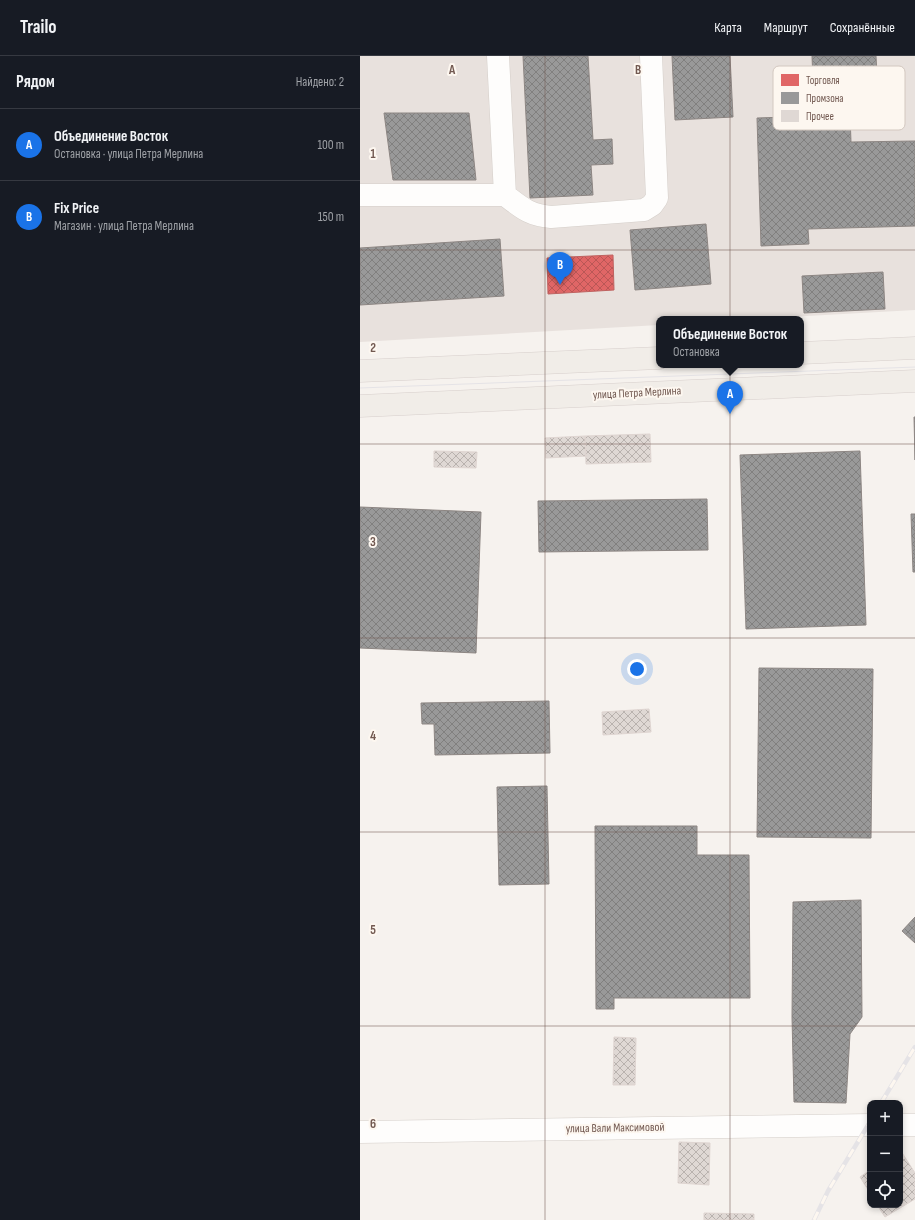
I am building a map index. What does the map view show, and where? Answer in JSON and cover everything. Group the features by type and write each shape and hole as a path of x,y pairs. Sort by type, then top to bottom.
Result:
{"main road":[{"path":"804,353 915,348"},
{"path":"360,371 656,358"},
{"name":"улица Петра Мерлина","path":"360,406 915,381"}],"street":[{"path":"498,56 505,195"},
{"path":"360,195 505,195 525,210 537,215 551,217 644,210 652,205 657,198 651,56"},
{"name":"улица Вали Максимовой","path":"360,1132 867,1125"},
{"path":"903,1125 915,1125"}],"shaded area":[{"path":"360,56 915,56 915,310 804,316 656,316 656,325 360,342"}],"building: Торговля":[{"path":"613,255 614,290 548,294 547,258"}],"building: Промзона":[{"path":"523,56 588,56 593,140 612,139 613,164 591,165 593,195 530,198"},
{"path":"672,56 730,56 733,117 675,120"},
{"path":"812,56 876,56 877,66 812,66"},
{"path":"384,113 469,113 476,180 393,180"},
{"path":"773,117 773,130 851,130 851,142 915,141 915,226 808,229 809,244 761,246 757,118"},
{"path":"706,224 711,284 635,290 630,230"},
{"path":"500,239 504,296 360,305 360,248"},
{"path":"883,272 885,309 804,313 802,276"},
{"path":"914,417 915,417 915,460"},
{"path":"860,451 866,625 746,629 740,455"},
{"path":"707,499 708,550 539,552 538,501"},
{"path":"360,507 481,512 476,653 360,648"},
{"path":"911,514 915,514 915,572 913,572"},
{"path":"759,668 873,669 871,838 757,837"},
{"path":"549,701 550,753 435,755 434,724 422,724 421,703"},
{"path":"547,786 549,884 499,885 497,787"},
{"path":"595,826 697,826 697,855 749,855 750,998 614,998 614,1009 596,1009"},
{"path":"861,900 862,1017 850,1034 846,1103 794,1102 792,1017 793,902"},
{"path":"915,917 915,943 902,931"}],"building: Прочее":[{"path":"650,434 651,462 586,464 585,436"},
{"path":"585,436 586,456 546,458 545,438"},
{"path":"434,451 477,452 476,468 434,467"},
{"path":"649,709 651,732 603,735 602,712"},
{"path":"614,1037 636,1038 635,1085 613,1085"},
{"path":"679,1142 710,1143 709,1185 678,1183"},
{"path":"903,1154 915,1173 915,1199 903,1206"},
{"path":"867,1172 867,1188 860,1177"},
{"path":"879,1208 900,1208 885,1217"},
{"path":"704,1213 754,1214 754,1220 704,1220"}],"tram line":[{"path":"360,388 915,367"}],"railway":[{"path":"883,1100 915,1047"},
{"path":"814,1220 828,1191 867,1127"}],"place":[{"name":"Fix Price","path":"560,285"},
{"name":"Объединение Восток","path":"730,414"}]}
